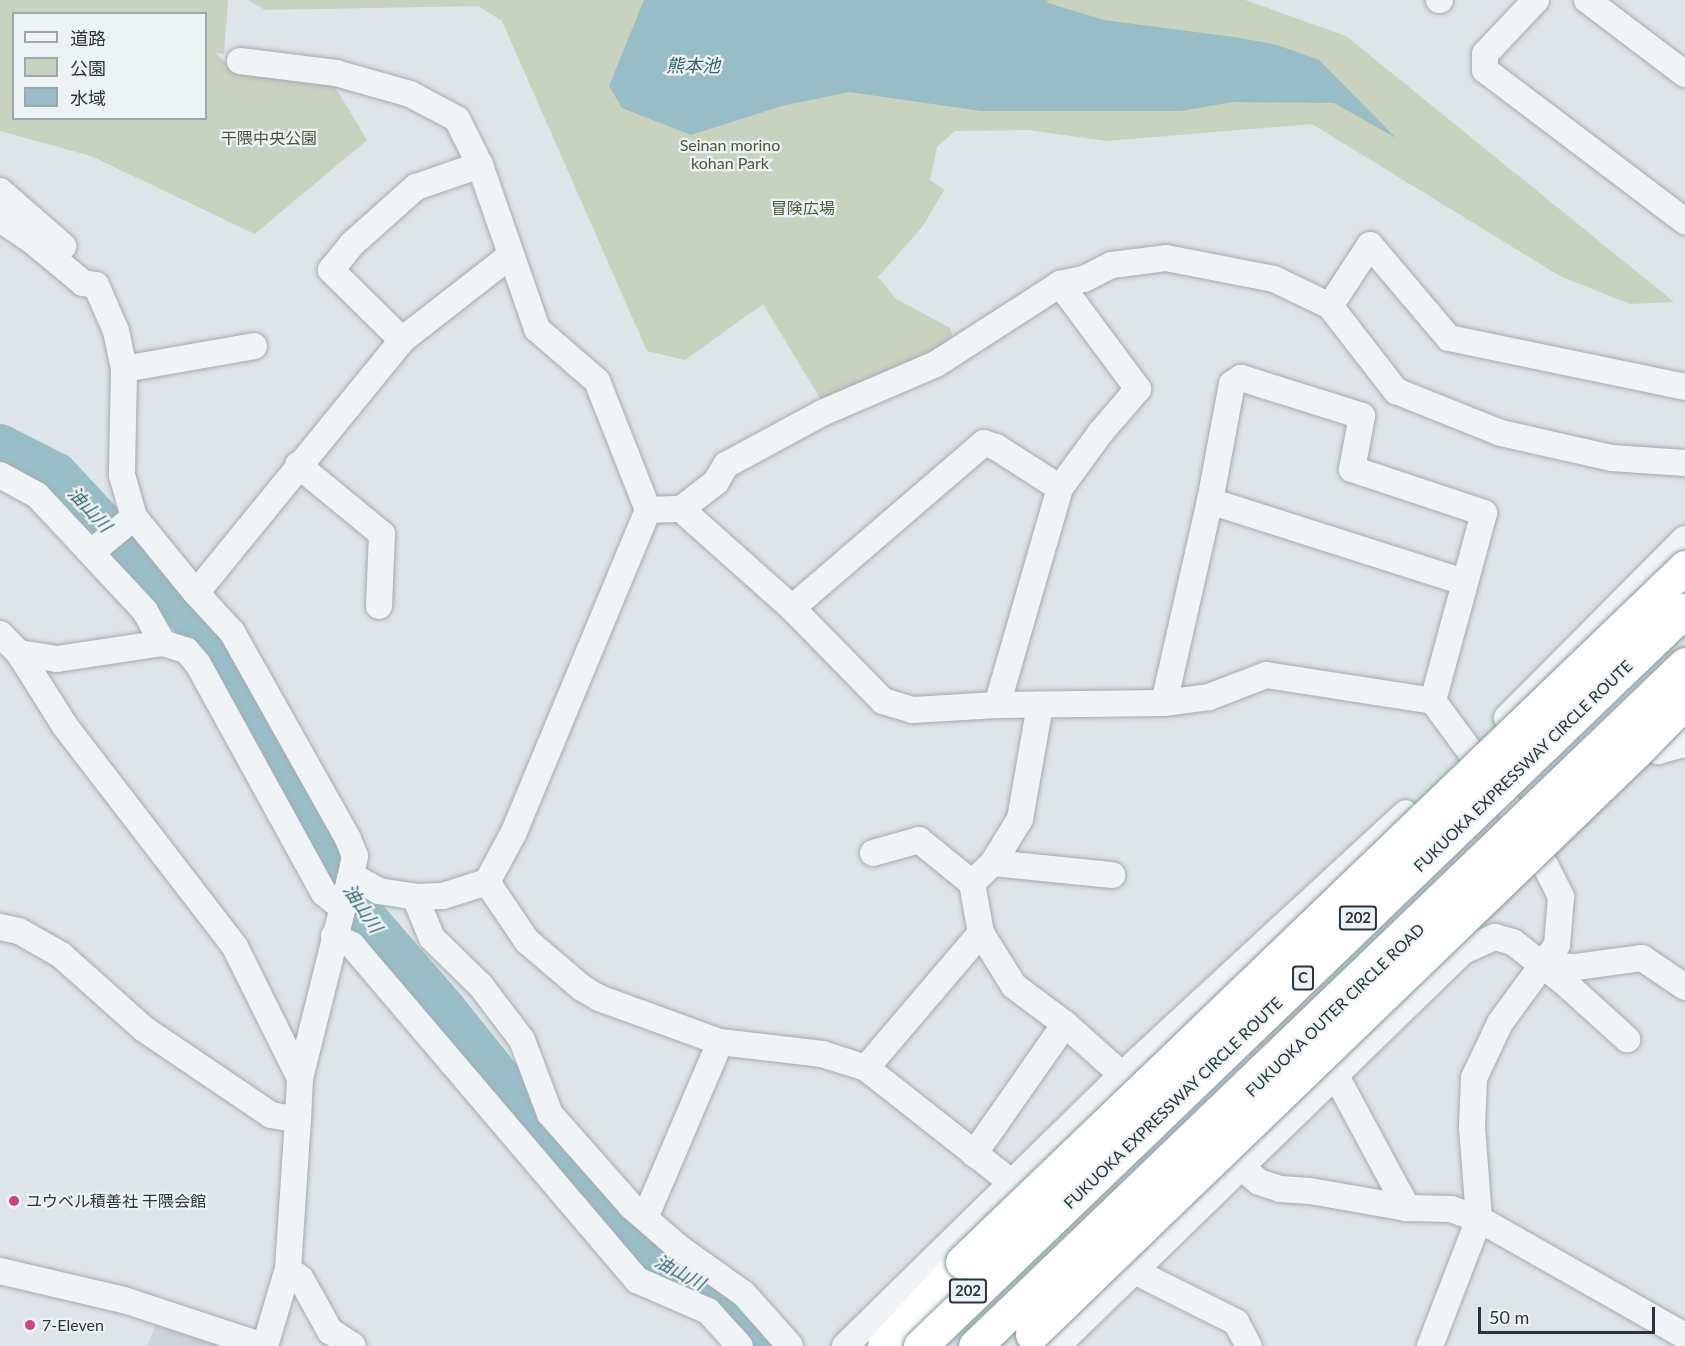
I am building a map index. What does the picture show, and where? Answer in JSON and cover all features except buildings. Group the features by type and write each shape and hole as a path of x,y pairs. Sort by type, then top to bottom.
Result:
{"highway":[{"path":"884,1346 962,1262 1685,567"},
{"name":"202","path":"908,1346 1027,1236 1495,785 1685,597"},
{"name":"FUKUOKA EXPRESSWAY CIRCLE ROUTE","path":"920,1346 1685,610"},
{"name":"C","path":"975,1346 1685,664"},
{"name":"FUKUOKA OUTER CIRCLE ROAD","path":"986,1346 1058,1279 1521,825 1685,674"},
{"path":"1036,1342 1685,702"}],"street":[{"path":"1536,0 1485,54 1485,70 1685,221"},
{"path":"1587,0 1685,74"},
{"path":"240,61 336,73 410,94 457,119 480,165 537,328 597,381 648,510 513,834 487,882 443,896 415,897 379,891 361,880 350,879"},
{"path":"402,340 331,270 352,244 416,187 480,165"},
{"path":"0,191 67,249 96,285 116,331 124,369 122,475 134,517 196,593 232,632 348,839 355,856 300,1078 288,1269 264,1346 124,1300 0,1271"},
{"path":"0,219 30,239 83,283 96,285"},
{"path":"1330,306 1370,245 1449,338 1685,387"},
{"path":"196,593 402,340 510,256"},
{"path":"648,510 681,509 716,482 726,465 822,413 936,364 1060,284 1084,279 1112,265 1166,258 1274,279 1330,306 1395,391 1501,433 1612,458 1685,463"},
{"path":"997,705 1060,489 1101,432 1135,396 1138,389 1060,284"},
{"path":"124,369 254,346"},
{"path":"1164,703 1210,501 1232,384 1241,378 1362,416 1352,469 1484,513 1433,701"},
{"path":"792,608 984,443 996,447 1060,489"},
{"path":"298,465 382,534 379,606"},
{"path":"0,475 37,495 145,611 163,643"},
{"path":"1210,501 1464,582"},
{"path":"681,509 792,608 883,701 913,710 997,705 1164,703 1209,697 1266,675 1433,701 1495,785 1521,825 1561,897 1557,945 1545,965 1500,1023 1474,1078 1472,1127 1479,1219 1430,1346"},
{"path":"92,552 134,517"},
{"path":"845,1346 1122,1075 1257,948 1471,755 1547,675 1685,539"},
{"path":"0,634 19,653 65,726 235,947 300,1078"},
{"path":"19,653 57,659 163,643 187,651 198,664 324,893 341,907"},
{"path":"972,883 993,863 1020,819 1040,705"},
{"path":"1629,728 1658,751 1680,745 1685,740"},
{"path":"873,853 919,840 972,883 981,933 1014,986 1065,1024 1122,1075"},
{"path":"993,863 1112,875"},
{"path":"487,882 527,941 582,988 598,998 720,1042 822,1054 866,1068 1012,1183"},
{"path":"415,897 432,938 481,986 522,1040 550,1114 631,1206 678,1247 744,1294 790,1346"},
{"path":"0,927 19,931 61,954 144,1029 271,1115 298,1120"},
{"path":"866,1068 981,933"},
{"path":"334,936 352,945 637,1280 708,1311 740,1346"},
{"path":"1036,1342 1136,1272 1462,951 1495,937 1513,942 1545,965 1627,1039"},
{"path":"1545,965 1576,967 1642,958 1685,987"},
{"path":"974,1154 1065,1024"},
{"path":"645,1218 720,1042"},
{"path":"1336,1076 1407,1208"},
{"path":"1242,1168 1259,1182 1280,1189 1310,1191 1407,1208 1451,1209 1479,1219 1685,1336"},
{"path":"288,1269 301,1279 330,1330 352,1346"},
{"path":"1136,1272 1236,1322 1249,1346"}],"shaded area":[{"path":"158,1320 230,1346 147,1346"}],"green space":[{"name":"干隈中央公園","path":"0,0 228,0 224,54 216,53 225,62 332,82 367,140 255,234 91,156 0,131"},
{"name":"Seinan morino kohan Park","path":"248,0 1245,0 1346,36 1674,302 1630,304 1560,276 1312,124 1107,141 1028,130 955,131 937,147 930,180 944,190 923,226 878,277 895,298 950,328 955,345 823,403 763,304 685,360 647,351 502,21 478,6 265,10"}],"water":[{"name":"熊本池","path":"644,0 1047,0 1048,3 1104,20 1241,38 1277,45 1319,60 1396,138 1334,103 1232,102 1182,111 981,111 849,92 782,106 691,135 622,108 609,86"}],"waterway":[{"name":"油山川","path":"0,445 57,474 202,630 323,837 367,919 446,1010 609,1214 649,1255 713,1289 763,1346"}],"place":[{"name":"ユウベル積善社 干隈会館","path":"14,1201"},
{"name":"7-Eleven","path":"30,1325"}],"park label":[{"name":"冒険広場","path":"803,208"}]}
